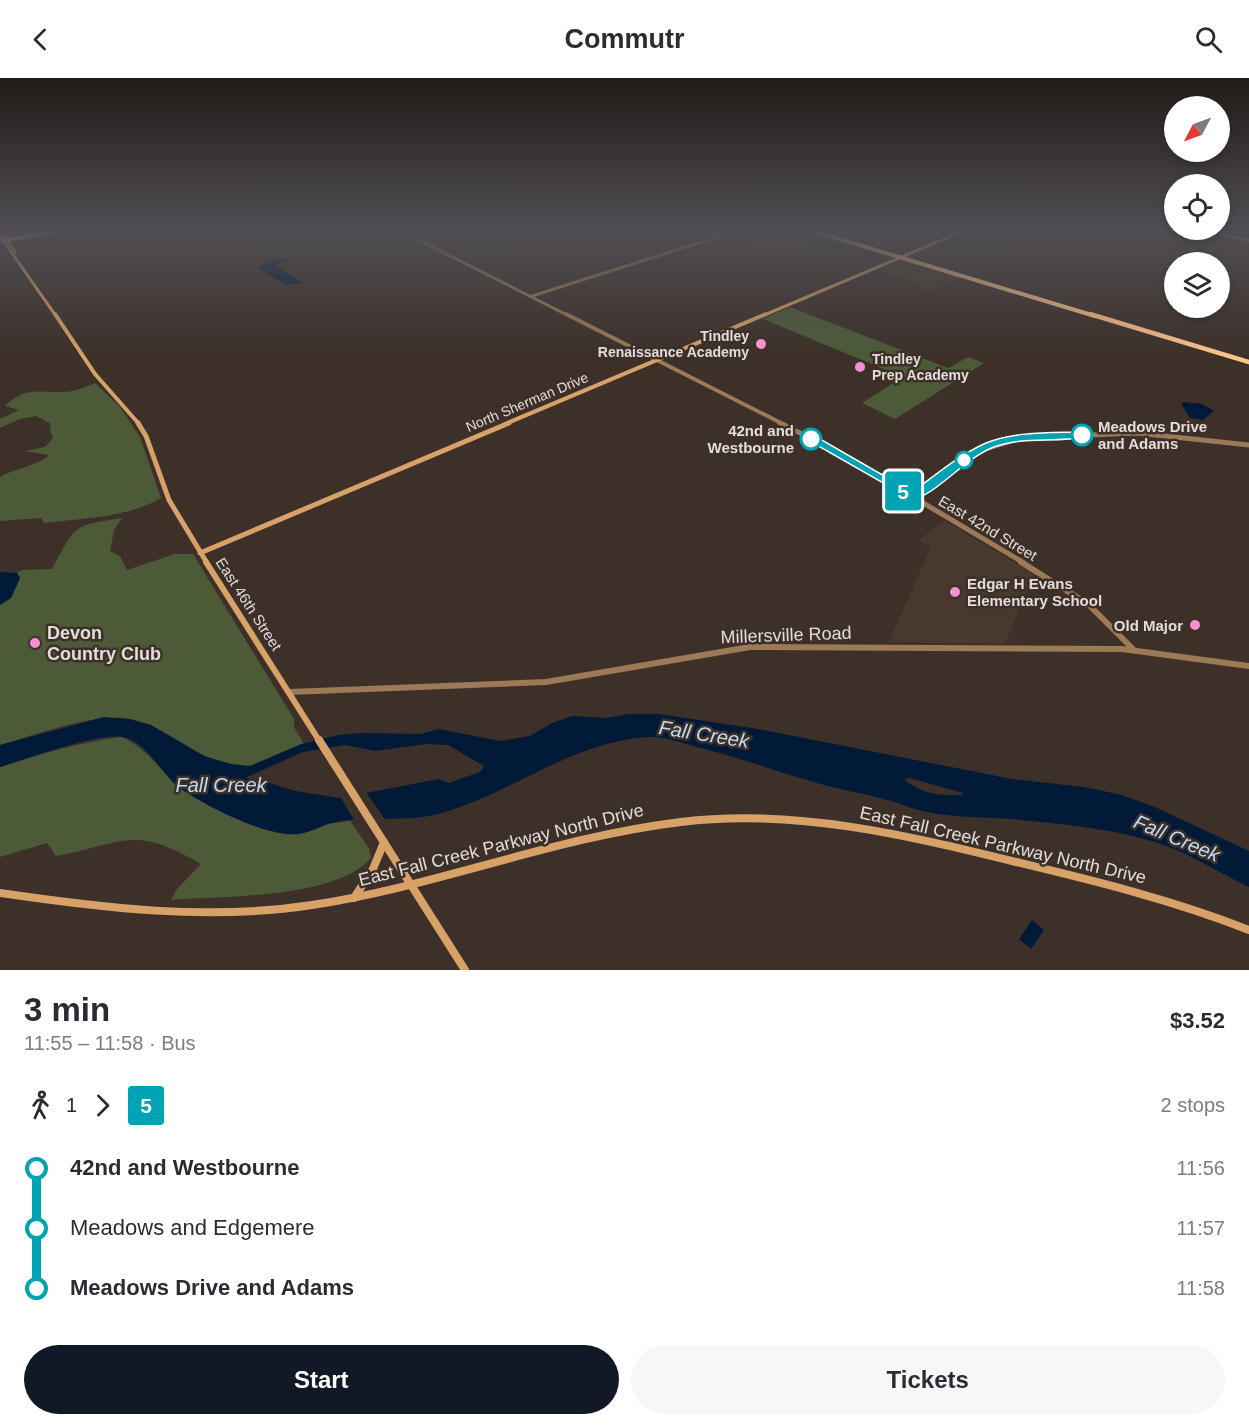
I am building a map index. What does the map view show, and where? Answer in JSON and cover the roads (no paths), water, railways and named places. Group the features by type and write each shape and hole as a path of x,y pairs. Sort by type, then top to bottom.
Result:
{"main road":[{"name":"East 46th Street","path":"26,273 95,374 131,412 142,428 169,500 200,553 465,970"},
{"name":"North Sherman Drive","path":"200,553 863,273"},
{"path":"957,273 1249,361"},
{"name":"East Fall Creek Parkway North Drive","path":"0,893 123,909 190,914 268,911 354,898 576,841 648,826 730,818 790,819 855,826 933,841 1100,881 1182,905 1249,930"},
{"path":"354,898 373,869 384,842"}],"street":[{"name":"East 42nd Street","path":"484,273 836,451 1078,596 1134,650"},
{"path":"531,296 605,273"},
{"path":"913,497 975,452 994,444 1021,438 1137,433 1249,445"},
{"name":"Millersville Road","path":"289,692 546,682 750,647 1134,650 1249,666"}],"water":[{"path":"265,273 287,273 303,283 321,281 286,285"},
{"path":"1184,402 1202,404 1214,411 1203,420 1190,418 1181,404"},
{"path":"0,572 17,573 20,578 11,598 0,605"},
{"name":"Fall Creek","path":"629,714 659,714 758,729 1012,779 1084,787 1122,795 1157,808 1249,851 1249,887 1172,848 1136,837 1060,824 923,811 669,739 654,737 620,741 593,748 468,804 442,813 416,818 349,820 331,823 298,834 270,831 217,810 176,785 145,750 131,740 122,737 79,743 0,767 0,745 104,717 129,719 151,725 204,756 231,764 250,766 301,744 339,735 420,734 439,729 500,741 530,736 550,724 572,716 606,718","holes":["427,744 448,745 484,766 480,772 449,783 439,779 340,798 295,791 260,780 245,778 303,752 345,745 375,751","910,778 963,793 962,795 931,793 917,788 904,779"]},
{"path":"1032,920 1044,930 1031,949 1019,939"}],"place":[{"name":"Tindley Renaissance Academy","path":"761,344"},
{"name":"Tindley Prep Academy","path":"860,367"},
{"name":"Meadows Drive and Adams","path":"1082,435"},
{"name":"42nd and Westbourne","path":"811,439"},
{"name":"Edgar H Evans Elementary School","path":"955,592"},
{"name":"Old Major","path":"1195,625"},
{"name":"Devon Country Club","path":"35,643"}]}
